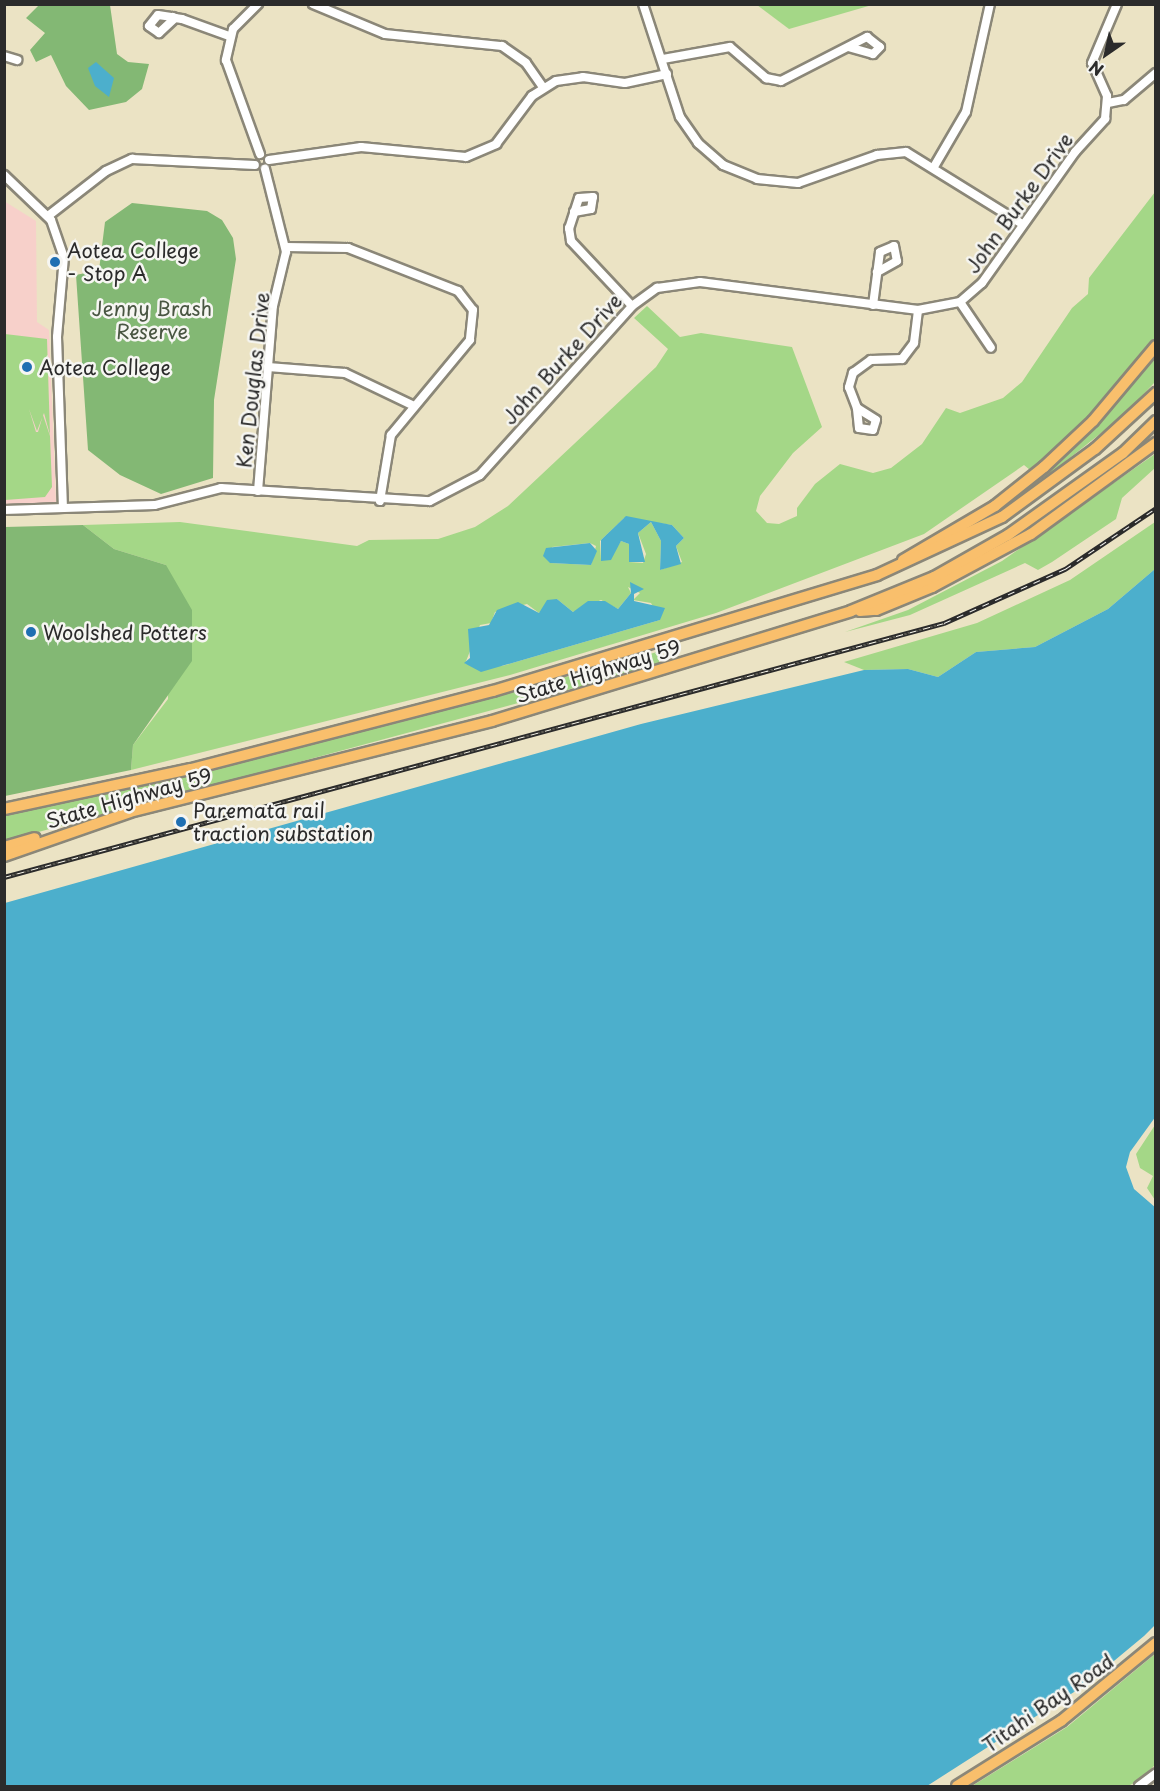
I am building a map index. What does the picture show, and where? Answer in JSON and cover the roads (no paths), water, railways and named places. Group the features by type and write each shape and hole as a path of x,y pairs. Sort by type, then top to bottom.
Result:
{"main road":[{"path":"877,575 995,506 1044,467 1093,421 1155,346"},
{"name":"State Highway 59","path":"4,809 191,769 493,691 877,575 1002,517 1095,449 1155,393"},
{"name":"State Highway 59","path":"4,856 119,815 515,715 851,611 934,577 1008,535 1123,453 1155,421"},
{"path":"851,611 876,610 962,573 1058,517 1155,443"},
{"path":"4,847 119,815"},
{"name":"Titahi Bay Road","path":"957,1786 1061,1720 1155,1643"}],"street":[{"path":"258,4 230,36 227,70 260,154 269,160 361,147 454,159 476,155 504,137 543,87 573,77 625,83 667,74"},
{"path":"313,4 385,34 502,46 526,63 543,87"},
{"path":"643,4 691,135 716,159 748,177 777,183 813,181 897,151 935,165 1022,224"},
{"path":"935,165 966,112 990,4"},
{"path":"1117,4 1092,63 1108,103 1124,100 1155,74"},
{"path":"175,18 230,36"},
{"path":"663,59 730,47 766,78 781,81 849,47"},
{"path":"4,56 17,60"},
{"name":"John Burke Drive","path":"4,510 155,505 214,488 380,501 430,501 472,482 632,306 657,288 692,282 918,310 960,302 982,283 1022,224 1102,123 1108,103"},
{"path":"255,165 260,154"},
{"path":"48,216 106,171 132,159 255,165 265,169 269,160"},
{"name":"Ken Douglas Drive","path":"258,491 268,367 286,247 265,169"},
{"path":"4,175 48,216 64,257 57,338 63,508"},
{"path":"574,212 569,235 574,248 632,306"},
{"path":"286,247 348,248 465,298 475,315 471,338 412,405 386,448 380,501"},
{"path":"873,305 877,272"},
{"path":"960,302 991,348"},
{"path":"858,408 849,387 853,373 871,360 902,359 914,343 918,310"},
{"path":"268,367 345,374 412,405"},
{"path":"1139,1786 1155,1773"}],"water":[{"path":"96,62 114,78 109,97 95,86 88,68"},
{"path":"626,516 672,525 684,538 676,546 681,564 660,570 661,541 651,522 638,533 645,562 629,562 629,544 621,541 611,560 601,561 601,540"},
{"path":"590,543 597,551 591,565 550,563 543,556 546,548"},
{"path":"1155,569 1156,1116 1130,1152 1126,1167 1134,1189 1156,1208 1156,1624 1085,1685 927,1786 5,1786 5,903 641,724 864,670 908,669 938,677 976,652 1035,647 1108,609"},
{"path":"630,582 644,589 634,594 634,601 665,608 660,620 481,672 464,663 470,658 468,629 489,625 497,610 518,602 539,613 547,600 557,599 573,612 588,601 605,601 618,609 631,593"}],"railway":[{"path":"4,877 944,623 1065,569 1156,508"}],"place":[{"name":"Aotea College - Stop A","path":"55,262"},
{"name":"Aotea College","path":"27,367"},
{"name":"Woolshed Potters","path":"31,632"},
{"name":"Paremata rail traction substation","path":"181,822"}],"park label":[{"name":"Jenny Brash Reserve","path":"152,320"}]}
